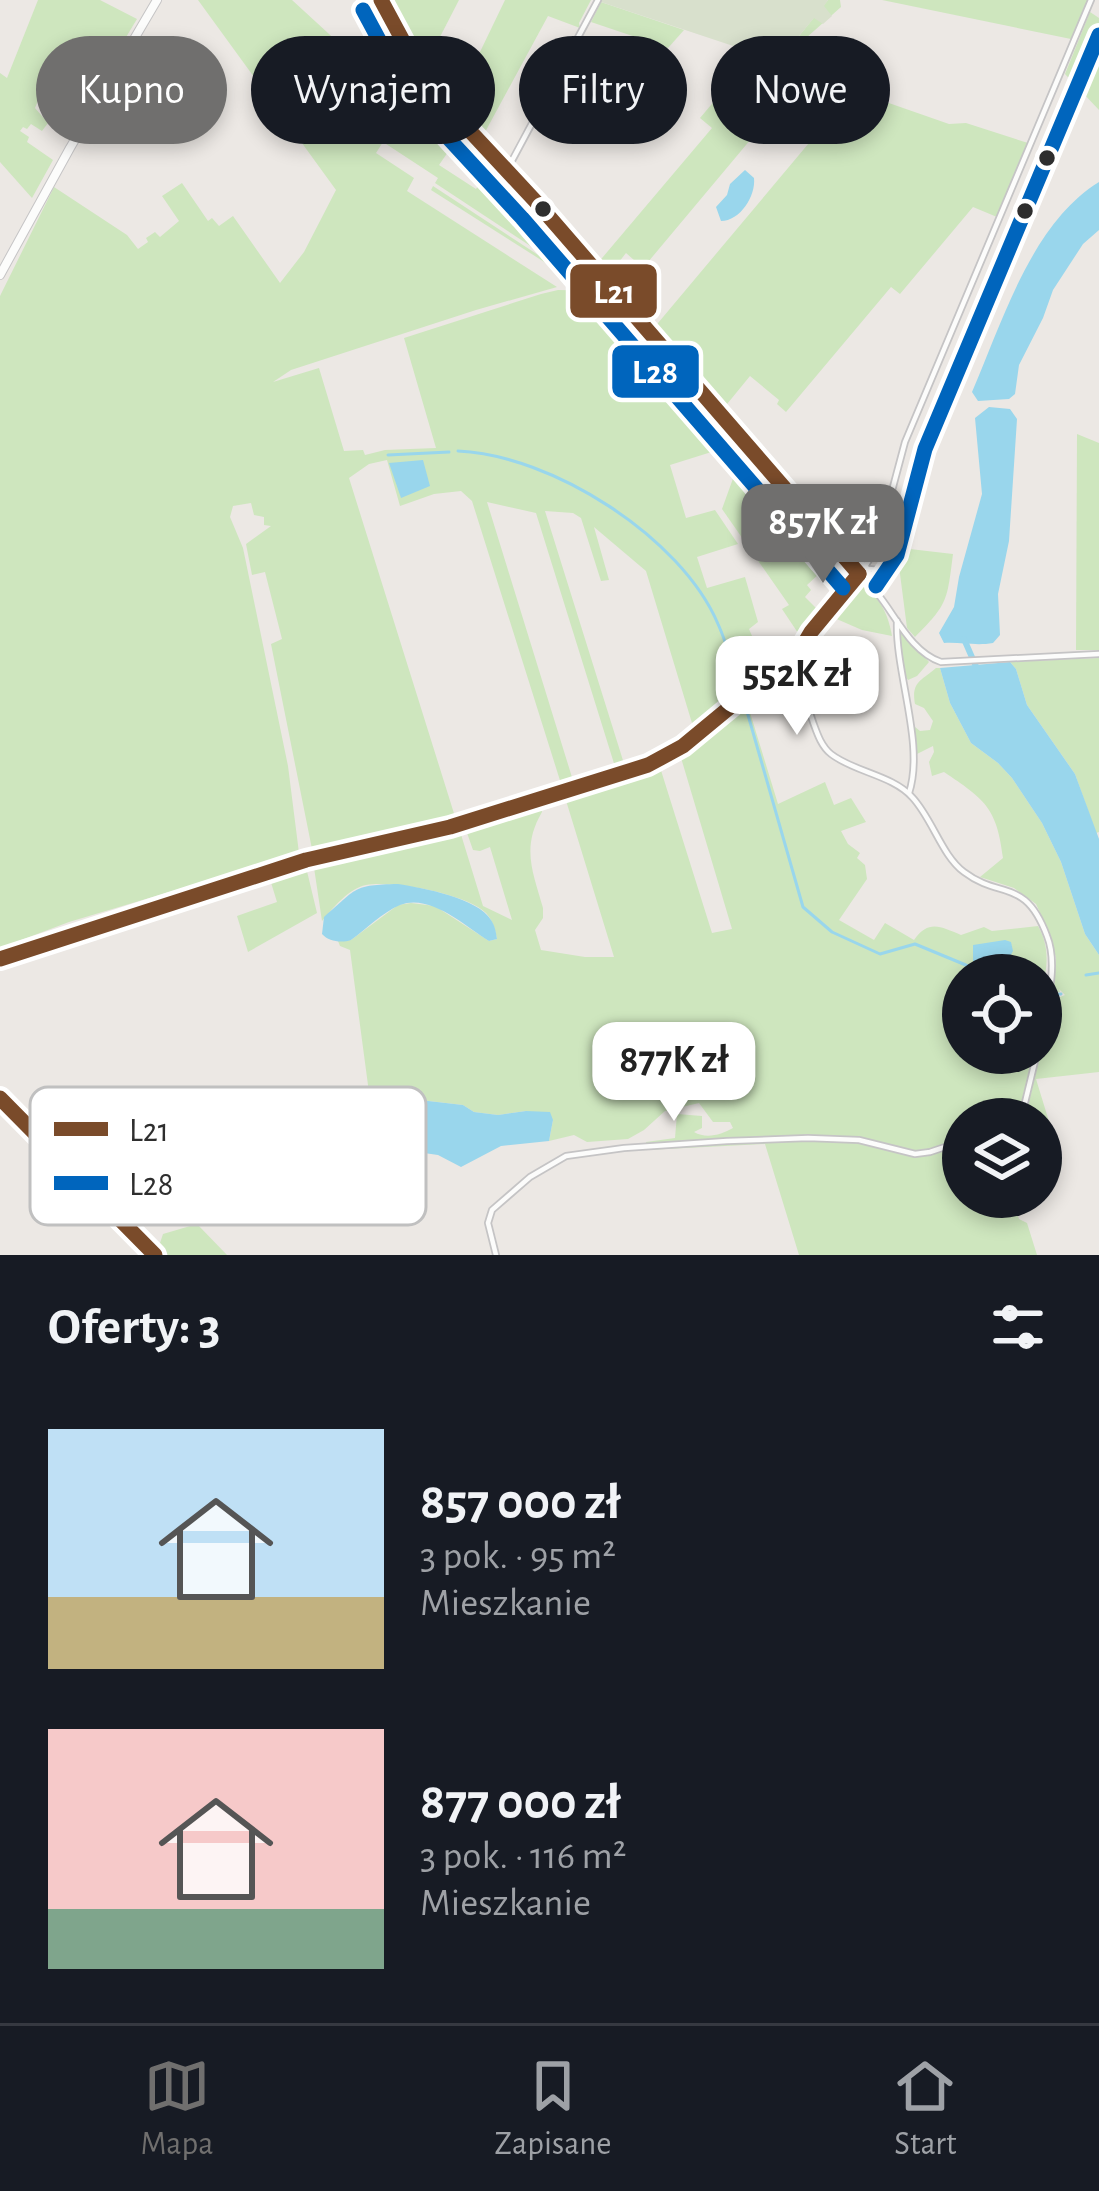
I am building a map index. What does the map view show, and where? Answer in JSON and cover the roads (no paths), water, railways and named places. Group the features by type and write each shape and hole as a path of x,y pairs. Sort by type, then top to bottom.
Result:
{"main road":[{"path":"0,275 157,0"},
{"path":"0,1098 30,1129"},
{"path":"125,1225 154,1255"}],"street":[{"path":"381,0 433,89 925,654 952,662 1099,654"},
{"path":"507,170 598,0"},
{"path":"0,959 307,860 450,827 648,764 682,746 740,699 783,676 877,547 905,442 1091,0"},
{"path":"868,568 881,570"},
{"path":"897,620 910,717 910,794"},
{"path":"820,623 803,680 820,738 836,757 910,794 958,868 1028,902 1051,954"},
{"path":"496,1255 488,1230 492,1210 530,1177 566,1156 624,1148 808,1138 859,1140 915,1154 942,1148"}],"water":[{"path":"745,170 754,178 749,200 734,217 721,221 716,207"},
{"path":"1099,182 1099,230 1083,244 1053,290 1019,365 1015,394 1009,399 978,401 972,392 1021,277 1055,223"},
{"path":"989,407 1010,409 1017,419 1009,541 998,594 1000,635 993,643 944,643 939,633 954,607 982,494 975,418"},
{"path":"423,460 430,486 401,498 389,463"},
{"path":"1010,662 1027,705 1075,774 1099,839 1099,955 1085,934 1061,862 1042,823 1012,778 971,743 950,703 940,668"},
{"path":"398,884 475,906 491,920 497,939 489,941 435,907 411,902 387,912 351,940 336,941 322,934 324,917 350,894 363,887"},
{"path":"1005,940 1011,942 1013,951 973,954 973,945"},
{"path":"426,1101 498,1115 550,1112 553,1120 549,1141 501,1146 461,1167 426,1153"}],"waterway":[{"path":"458,451 533,467 609,506 644,532 700,592 722,632 742,694"},
{"path":"388,455 449,452"},
{"path":"964,639 978,671"},
{"path":"744,701 803,907 832,932 880,954 915,944 942,955"},
{"path":"1086,975 1099,973"}]}
